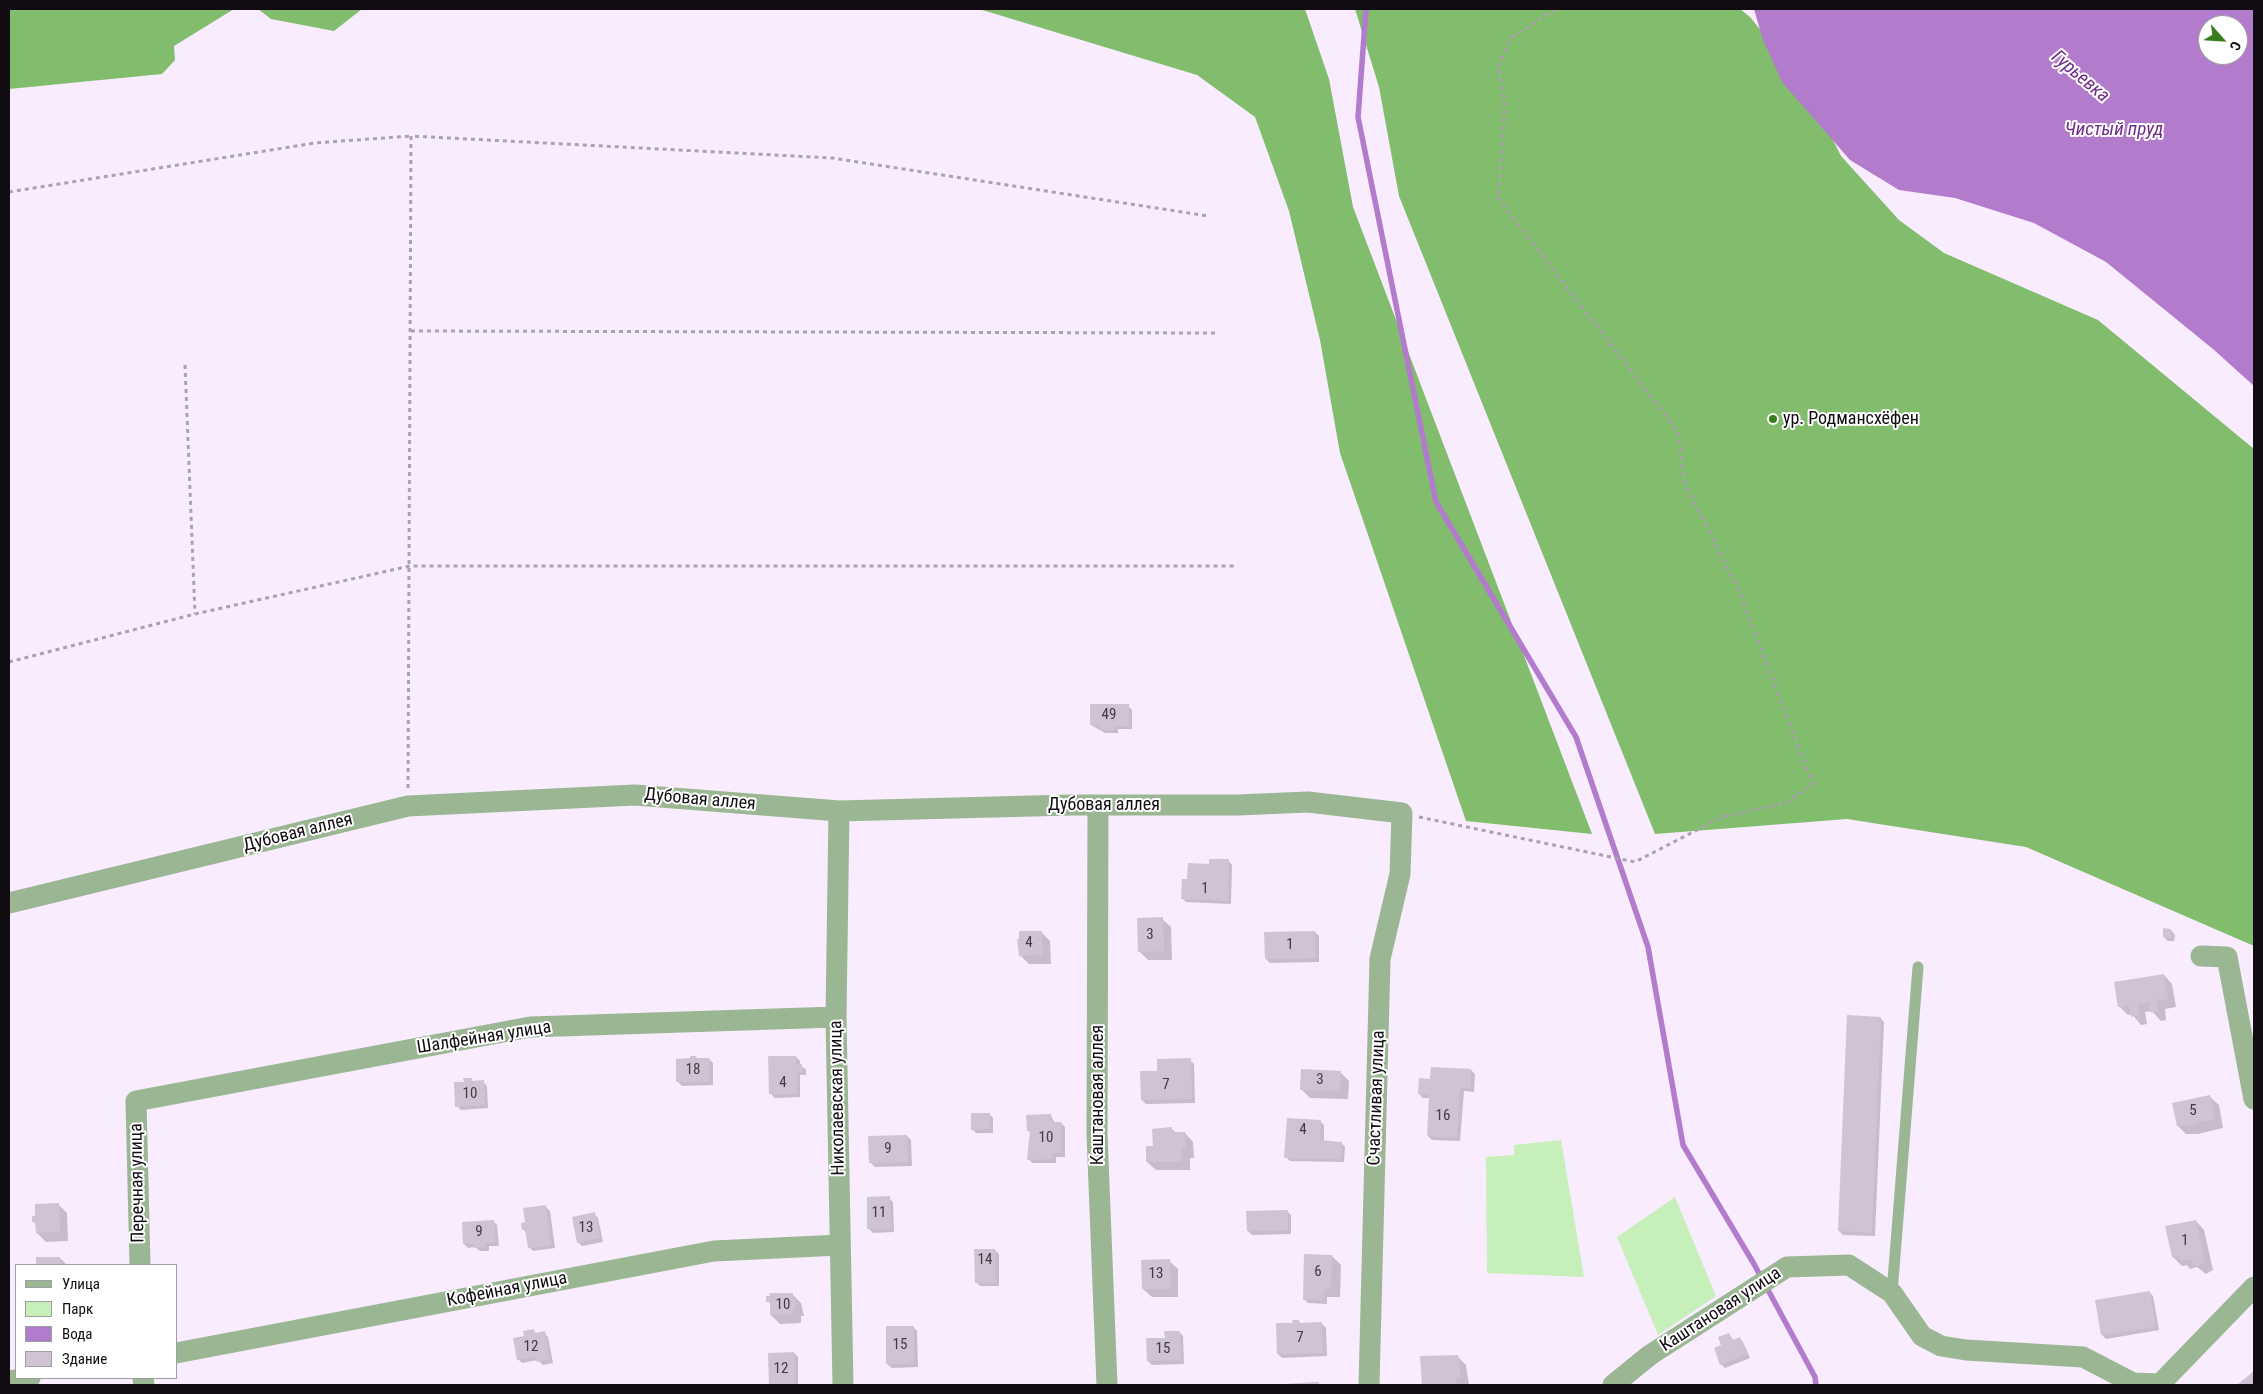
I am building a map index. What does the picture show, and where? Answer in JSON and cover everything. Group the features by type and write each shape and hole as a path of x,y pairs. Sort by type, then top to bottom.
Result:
{"street":[{"name":"Дубовая аллея","path":"9,903 408,806 635,794 840,811 1098,804 1238,805 1308,802 1402,813"},
{"name":"Каштановая аллея","path":"1098,804 1097,1134 1107,1385"},
{"name":"Николаевская улица","path":"840,811 836,1017 843,1385"},
{"name":"Счастливая улица","path":"1369,1385 1380,959 1400,874 1402,813"},
{"path":"2201,956 2227,957 2254,1099"},
{"name":"Шалфейная улица","path":"136,1102 530,1027 836,1017"},
{"name":"Перечная улица","path":"136,1102 140,1264"},
{"name":"Кофейная улица","path":"178,1353 714,1251 840,1245"},
{"name":"Каштановая улица","path":"1613,1385 1650,1355 1787,1268 1849,1265 1892,1292 1922,1336 1940,1346 1966,1350 2083,1357 2133,1383 2160,1384"},
{"path":"2160,1384 2254,1286"},
{"path":"9,1381 23,1379"}],"lane":[{"path":"1892,1292 1918,967"}],"path":[{"path":"1402,813 1636,862 1722,817 1785,803 1812,785 1739,591 1685,484 1678,432 1498,198 1505,104 1498,67 1511,38 1555,9"},
{"path":"408,806 411,136"},
{"path":"9,192 315,143 411,136 832,158 1208,216"},
{"path":"411,331 1217,333"},
{"path":"185,364 195,614"},
{"path":"9,662 195,614 410,566 1235,566"}],"green space":[{"path":"9,9 234,9 174,46 175,60 162,74 9,89"},
{"path":"258,9 362,9 334,31 271,19"},
{"path":"979,9 1305,9 1329,79 1353,207 1592,834 1466,821 1340,453 1320,340 1289,211 1255,117 1197,75"},
{"path":"1355,9 1740,9 1750,17 1805,84 1841,156 1899,220 1944,253 2098,320 2254,449 2254,946 2026,847 1847,819 1655,834 1399,196 1379,87"},
{"path":"1561,1140 1584,1277 1487,1273 1486,1157 1514,1155 1514,1145"},
{"path":"1675,1197 1716,1296 1658,1335 1617,1237"}],"water":[{"name":"Чистый пруд","path":"1754,9 2254,9 2254,386 2213,349 2106,262 2034,223 1955,198 1899,190 1850,160 1782,82 1763,40"}],"building":[{"path":"1090,704 1129,704 1129,726 1114,726 1114,730 1100,730 1100,725 1090,725"},
{"path":"1209,859 1229,859 1228,901 1181,899 1182,879 1187,879 1188,863 1209,864"},
{"path":"1163,917 1164,951 1138,952 1137,918"},
{"path":"2163,928 2171,929 2171,938 2163,937"},
{"path":"1019,931 1042,931 1042,955 1019,956 1017,939 1019,939"},
{"path":"1315,931 1316,958 1265,959 1264,932"},
{"path":"2164,974 2168,999 2157,1000 2158,1011 2151,1013 2149,1002 2137,1004 2139,1015 2131,1017 2129,1005 2118,1007 2114,982"},
{"path":"1847,1015 1881,1017 1872,1233 1838,1231"},
{"path":"690,1056 709,1058 710,1082 676,1082 676,1059 690,1058"},
{"path":"768,1056 796,1056 796,1064 802,1064 802,1071 797,1072 797,1094 769,1094"},
{"path":"1191,1058 1192,1099 1141,1100 1140,1071 1157,1071 1157,1059"},
{"path":"1431,1067 1471,1069 1471,1088 1460,1088 1457,1138 1427,1136 1429,1095 1418,1094 1419,1078 1430,1079"},
{"path":"1301,1069 1341,1071 1340,1091 1300,1090"},
{"path":"463,1078 472,1078 472,1081 484,1080 485,1105 455,1107 454,1082 464,1082"},
{"path":"2210,1095 2215,1119 2198,1122 2198,1124 2177,1126 2172,1103"},
{"path":"971,1113 990,1113 990,1129 971,1130"},
{"path":"1051,1114 1052,1122 1061,1122 1062,1153 1052,1153 1052,1159 1027,1160 1030,1131 1027,1131 1026,1115"},
{"path":"1287,1118 1321,1120 1320,1140 1342,1142 1341,1159 1284,1158"},
{"path":"1172,1127 1172,1132 1185,1132 1186,1149 1182,1149 1182,1162 1146,1162 1146,1146 1153,1146 1152,1129"},
{"path":"907,1135 908,1162 869,1163 868,1136"},
{"path":"890,1196 891,1229 867,1229 867,1197"},
{"path":"59,1203 60,1232 36,1233 35,1222 32,1222 32,1216 35,1216 35,1204"},
{"path":"546,1205 551,1245 528,1248 525,1229 522,1230 521,1223 525,1222 523,1208"},
{"path":"1288,1210 1288,1230 1247,1231 1246,1211"},
{"path":"595,1212 600,1238 577,1243 572,1217"},
{"path":"494,1220 496,1242 485,1243 486,1247 474,1248 474,1244 463,1244 462,1222"},
{"path":"2196,1220 2205,1262 2197,1266 2193,1265 2191,1259 2181,1261 2180,1256 2172,1257 2165,1226"},
{"path":"974,1249 995,1249 996,1283 975,1283"},
{"path":"1304,1254 1332,1255 1331,1289 1324,1289 1323,1300 1303,1300"},
{"path":"36,1257 60,1257 61,1264 36,1264"},
{"path":"1170,1259 1170,1289 1142,1289 1141,1260"},
{"path":"2150,1291 2156,1327 2101,1335 2095,1300"},
{"path":"769,1293 793,1293 793,1299 796,1299 796,1308 793,1308 793,1315 770,1315 770,1302 766,1302 766,1296 770,1296"},
{"path":"1292,1320 1299,1320 1299,1323 1322,1322 1323,1353 1277,1354 1276,1323 1293,1323"},
{"path":"886,1326 914,1326 914,1364 886,1364"},
{"path":"534,1329 535,1333 545,1331 550,1359 537,1362 534,1357 517,1360 513,1338 524,1336 523,1331"},
{"path":"1164,1331 1180,1331 1181,1360 1147,1361 1146,1338 1165,1338"},
{"path":"1729,1333 1733,1340 1740,1337 1747,1354 1720,1365 1714,1348 1721,1345 1718,1337"},
{"path":"794,1352 795,1385 769,1385 768,1353"},
{"path":"1458,1355 1461,1378 1456,1378 1457,1385 1422,1385 1420,1356"},
{"path":"2254,1371 2254,1385 2237,1385"},
{"path":"1319,1382 1319,1385 1283,1385 1283,1384"}],"waterway":[{"path":"1366,9 1358,117 1436,502 1576,737 1648,947 1683,1145 1754,1264 1815,1377 1816,1385"}],"place":[{"name":"ур. Родмансхёфен","path":"1773,419"}],"water label":[{"name":"Гурьевка","path":"2080,77"}]}
